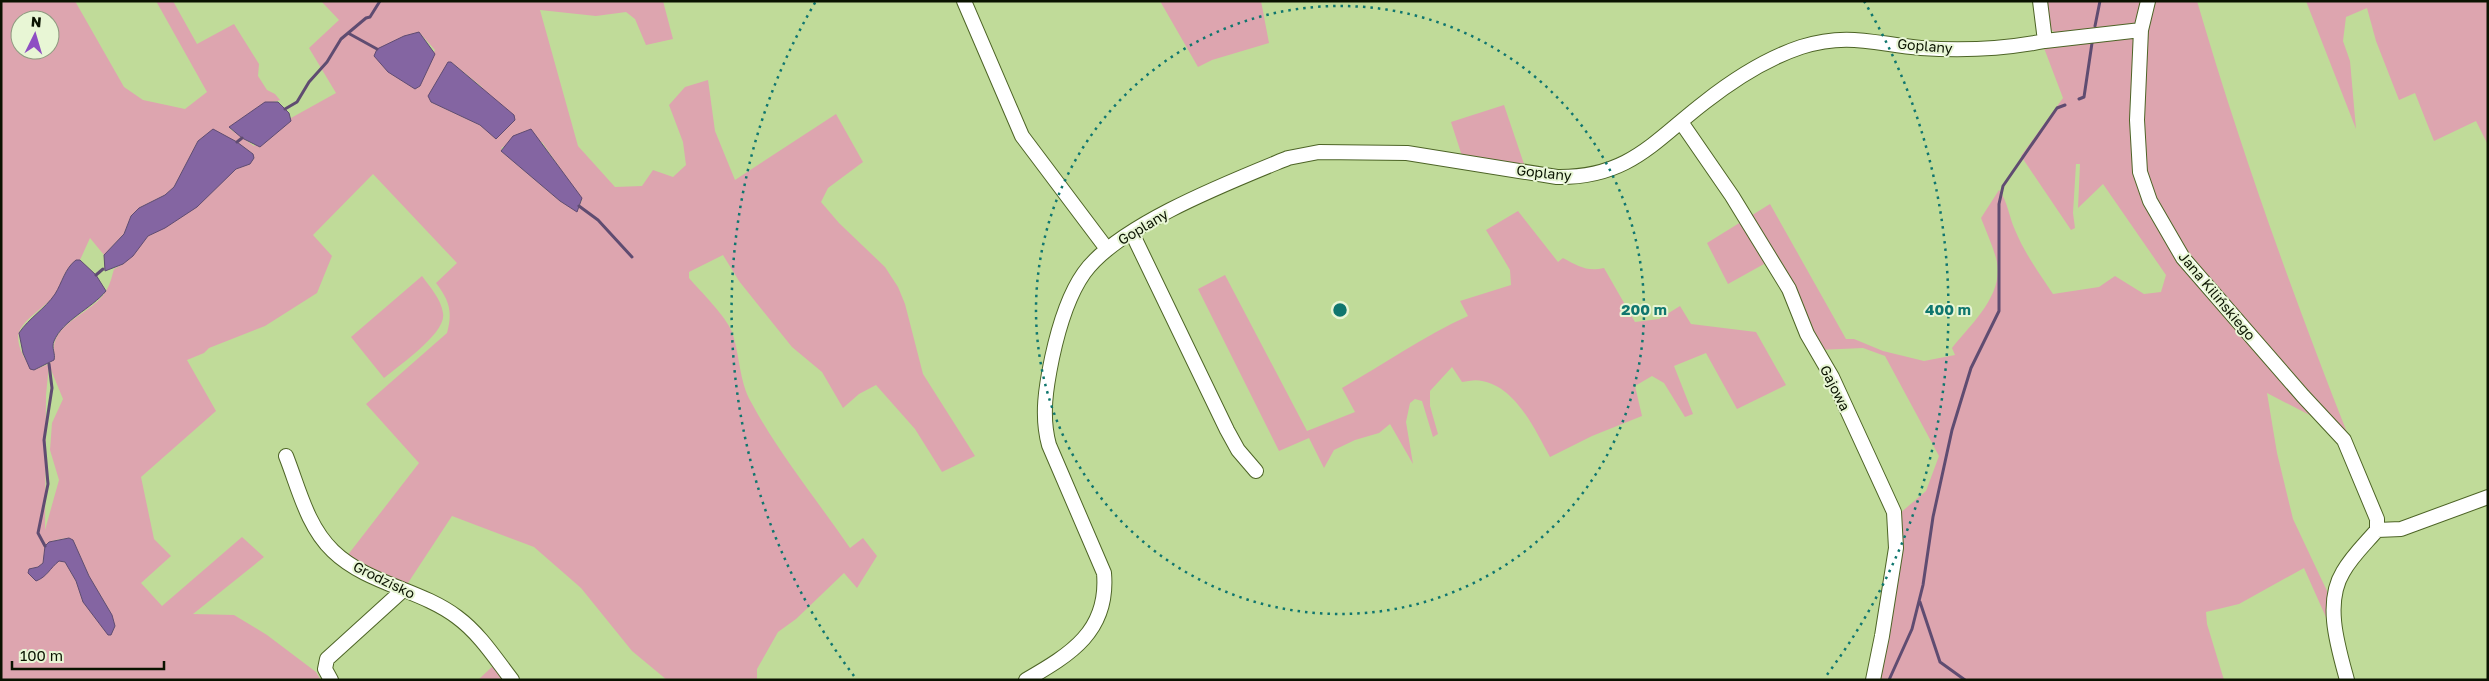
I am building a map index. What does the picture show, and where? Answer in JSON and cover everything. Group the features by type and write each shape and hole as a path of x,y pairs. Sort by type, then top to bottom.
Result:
{"street":[{"name":"Goplany","path":"964,1 1022,136 1106,249"},
{"path":"2040,1 2046,41"},
{"name":"Jana Kilińskiego","path":"2148,1 2141,30 2138,82 2138,159 2140,172 2150,200 2183,258 2303,396 2344,440 2373,508 2378,530"},
{"name":"Goplany","path":"1026,680 1064,658 1079,646 1089,633 1102,609 1106,591 1104,573 1049,445 1044,430 1044,412 1053,354 1072,295 1084,273 1106,249 1132,233 1203,194 1288,158 1302,154 1319,152 1407,153 1532,174 1582,176 1624,163 1651,148 1731,83 1776,58 1826,40 1845,38 1920,48 1974,50 2009,48 2046,41 2141,30"},
{"name":"Gajowa","path":"1681,122 1727,187 1789,288 1807,334 1832,377 1894,512 1896,548 1873,680"},
{"path":"1132,233 1227,430 1238,450 1256,471"},
{"name":"Grodzisko","path":"286,456 309,517 320,536 333,552 349,564 457,617 476,634 512,680"},
{"path":"2348,680 2336,637 2335,594 2343,572 2378,530 2401,529 2488,498"},
{"path":"331,680 325,669 327,659 403,590"}],"shaded area":[{"path":"1,1 75,1 124,87 143,100 185,109 207,92 156,1 173,1 197,44 234,24 259,64 258,76 267,90 275,94 280,100 259,106 230,129 254,146 291,121 291,118 336,93 309,48 339,20 321,1 663,1 673,39 646,45 635,19 626,12 596,16 540,10 578,146 615,187 642,186 653,170 673,177 686,165 683,142 669,105 685,87 708,80 715,131 735,180 836,114 863,162 828,188 821,202 839,223 885,267 898,287 905,304 923,374 975,456 942,472 915,429 876,385 859,394 843,408 822,372 792,347 739,281 723,255 689,272 689,278 729,325 747,394 774,440 850,548 863,538 877,556 857,588 844,573 796,619 778,632 757,669 757,680 667,680 632,651 581,588 534,547 452,516 406,586 347,556 419,463 366,404 447,333 450,318 449,306 436,283 457,263 373,174 313,235 332,256 317,293 265,326 209,348 204,353 187,360 216,411 141,477 154,539 171,556 141,583 162,606 242,537 264,557 193,614 234,615 267,635 316,672 321,680 1,680","holes":["419,32 435,50 420,86","451,62 482,87 480,125 431,102","213,130 237,142 253,154 250,164 236,168 197,207 148,236 123,264 114,269 107,289 99,299 63,328 57,336 54,346 55,357 49,364 34,370 20,347 18,337 22,327 54,296 67,270 71,265 80,260 90,238 104,255 124,234 131,216 139,208 165,195 174,187 198,141","542,142 582,200 577,211 560,201 501,151 502,147","49,365 63,399 52,423 50,450 59,480 45,530 46,395","69,538 73,540 89,576 112,615 83,602 76,581 65,562 59,561 51,567 47,574 29,569 38,567 43,563 49,543"]},
{"path":"1160,1 1261,1 1269,43 1212,60 1198,67"},
{"path":"2044,1 2144,1 2136,23 2058,35 2048,27"},
{"path":"2153,1 2197,1 2231,111 2268,220 2348,435 2267,393 2277,453 2293,519 2327,591 2329,624 2304,568 2239,604 2206,612 2207,624 2224,680 1876,680 1899,514 1926,491 1939,456 1885,356 1863,348 1818,350 1773,259 1728,284 1707,243 1770,204 1846,339 1854,339 1883,351 1924,361 1955,355 1952,348 1977,318 1992,295 1998,271 1996,258 1981,218 1999,190 2023,247 2053,294 2099,287 2115,276 2144,294 2161,292 2166,275 2103,184 2078,208 2080,164 2076,164 2073,213 2075,228 2071,230 2021,156 2063,98 2044,48 2144,35 2150,24"},
{"path":"2306,1 2488,1 2488,145 2476,121 2434,141 2415,93 2399,100 2376,41 2367,8 2346,17 2343,41 2350,61 2356,129"},
{"path":"419,32 435,54 420,86 415,89 388,72 374,56 377,49 404,36"},
{"path":"448,62 451,62 514,115 515,120 496,139 480,125 431,102 428,96"},
{"path":"265,102 278,102 289,113 291,121 260,147 242,138 229,127"},
{"path":"1504,105 1524,168 1462,156 1451,122"},
{"path":"213,129 237,142 253,154 254,158 250,164 236,169 197,207 165,228 148,236 133,256 123,264 105,271 104,255 124,234 131,216 139,208 165,195 174,187 198,141"},
{"path":"531,129 582,198 577,212 560,201 501,151 513,136"},
{"path":"1518,211 1558,262 1563,258 1588,269 1604,268 1635,322 1659,319 1680,306 1691,324 1756,332 1786,385 1737,409 1706,353 1674,366 1693,414 1685,417 1664,383 1652,376 1635,386 1642,416 1592,436 1550,457 1531,423 1515,401 1494,385 1480,380 1462,382 1452,367 1430,391 1430,406 1438,434 1433,437 1422,401 1415,399 1410,403 1406,422 1413,464 1390,424 1379,433 1355,440 1334,450 1324,468 1309,438 1279,451 1198,289 1225,275 1307,431 1355,412 1342,388 1420,341 1468,316 1460,301 1511,285 1510,270 1486,230"},
{"path":"76,260 80,260 96,275 106,291 70,321 58,334 53,344 54,360 34,370 30,369 23,353 19,333 51,299 66,271"},
{"path":"422,276 440,303 443,313 442,321 430,339 384,378 351,337"},
{"path":"69,538 73,540 89,576 112,615 115,626 111,635 108,635 83,602 76,581 65,562 59,561 43,577 36,581 28,573 29,569 38,567 43,563 45,546 49,542"},
{"path":"494,665 506,680 478,680"}],"waterway":[{"path":"285,109 297,102 309,82 327,62 341,39 366,18 370,17 380,1"},
{"path":"2095,26 2100,1"},
{"path":"348,33 377,49"},
{"path":"2079,99 2084,97 2092,43"},
{"path":"1889,680 1912,629 1923,585 1933,517 1952,430 1971,368 1999,311 1999,204 2003,186 2057,108 2065,105"},
{"path":"237,142 242,138"},
{"path":"579,206 598,220 632,257"},
{"path":"96,275 103,269"},
{"path":"45,546 38,533 48,484 44,440 52,388 49,364"},
{"path":"1920,602 1940,662 1965,680"}]}
